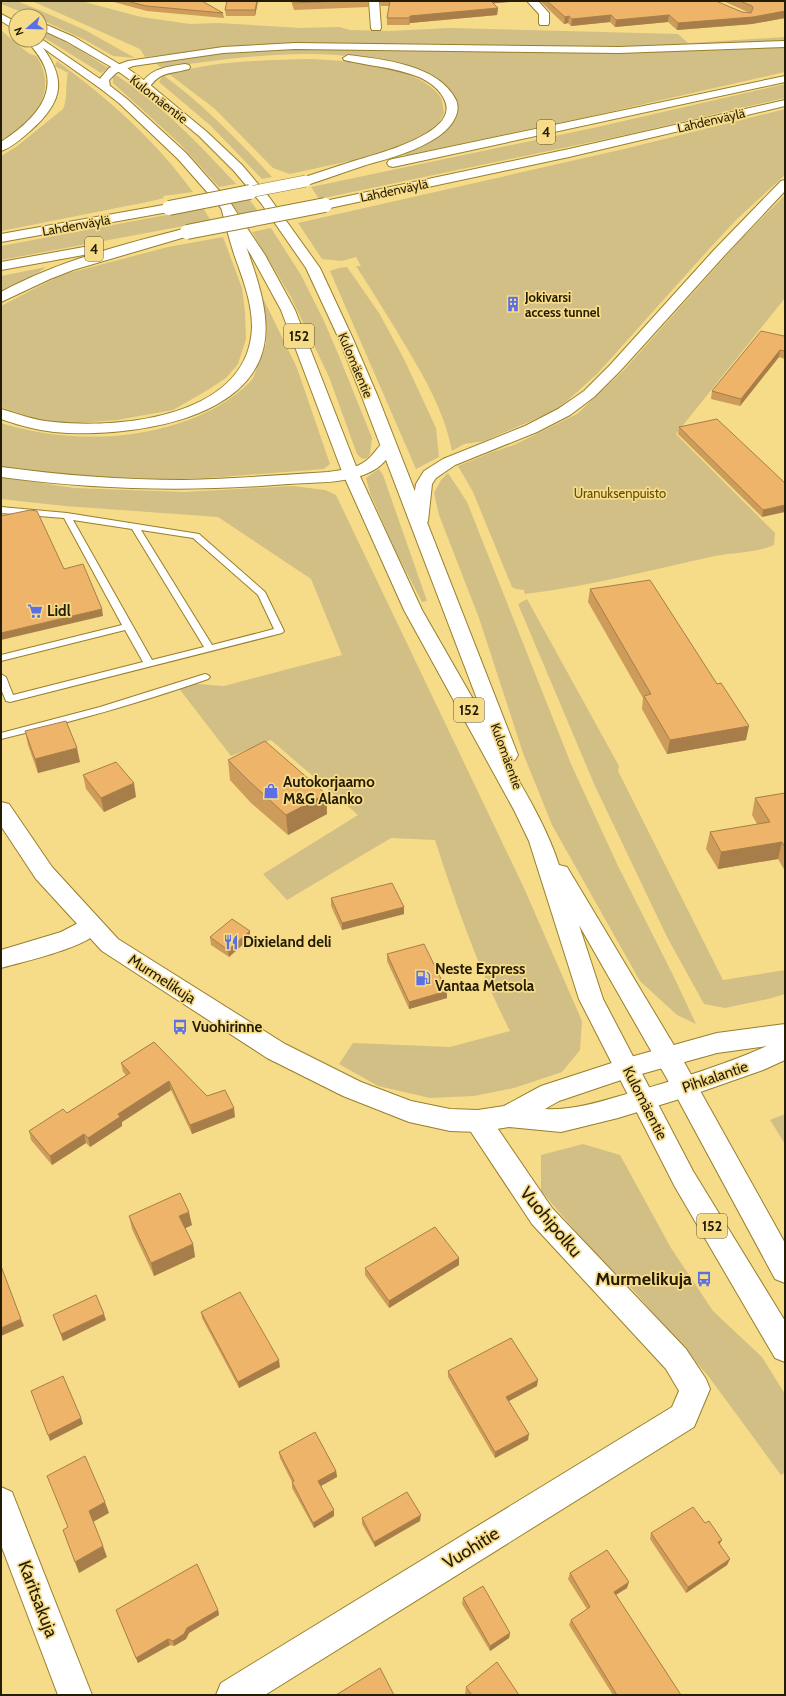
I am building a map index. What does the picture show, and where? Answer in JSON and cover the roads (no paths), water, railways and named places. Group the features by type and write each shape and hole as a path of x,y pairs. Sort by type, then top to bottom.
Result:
{"main road":[{"path":"374,1 376,28"},
{"path":"532,1 544,13 544,23"},
{"name":"Kulomäentie","path":"48,29 70,39 118,67 145,86 203,134 238,168 266,200 313,268 343,332 419,521 518,783 526,810"},
{"path":"105,87 104,80 107,75 118,67 147,60 245,48 281,46 654,50 785,44"},
{"path":"1,147 24,131 39,116 48,102 52,91 52,71 44,55 38,48"},
{"name":"Kulomäentie","path":"48,48 123,101 182,156 227,207 258,255 288,310 351,474 413,610 526,810 540,841 591,999 684,1179 785,1348"},
{"path":"237,60 319,56 374,61 419,73 431,79 449,94 453,109 450,117 444,125 432,135 394,153 306,181"},
{"path":"145,86 148,79 163,70 198,65"},
{"name":"Lahdenväylä","path":"1,238 169,208 306,181 560,128 785,78"},
{"name":"Lahdenväylä","path":"1,266 325,205 569,153 785,103"},
{"path":"419,521 424,484 430,475 449,462 531,429 564,412 589,394 616,367 719,253 785,184"},
{"path":"1,414 29,423 55,428 104,429 126,426 162,420 188,412 223,394 238,381 255,353 258,338 258,312 252,283 227,207"},
{"path":"1,298 34,281 73,266 187,232"},
{"path":"1,472 61,480 117,485 166,486 268,482 351,474 374,464 388,446"},
{"name":"Murmelikuja","path":"1,809 44,873 110,945 147,970 276,1050 352,1089 409,1111 450,1120 478,1121 509,1116 561,1121 643,1100"},
{"name":"Kulomäentie","path":"540,841 630,989 667,1057 686,1087 785,1270"},
{"path":"1,959 69,939 92,926"},
{"name":"Pihkalantie","path":"667,1057 717,1043 785,1034"},
{"name":"Pihkalantie","path":"643,1100 686,1087 754,1063 785,1049"},
{"name":"Murmelikuja","path":"509,1116 550,1093 627,1068 667,1057"},
{"name":"Vuohipolku","path":"478,1121 542,1216 676,1359 695,1389"},
{"name":"Vuohitie","path":"233,1695 683,1417 695,1389"},
{"name":"Karitsakuja","path":"1,1503 75,1695"}],"lane":[{"path":"1,510 67,516 196,536 262,594 279,631 10,699 1,677"},
{"path":"67,516 149,664"},
{"path":"135,527 210,649"},
{"path":"1,658 128,626"},
{"path":"1,736 95,712 161,693 205,677"}],"place":[{"name":"Jokivarsi access tunnel","path":"513,304"},
{"name":"Lidl","path":"35,611"},
{"name":"Autokorjaamo M&G Alanko","path":"271,791"},
{"name":"Dixieland deli","path":"231,942"},
{"name":"Neste Express Vantaa Metsola","path":"423,978"},
{"name":"Vuohirinne","path":"180,1027"},
{"name":"Murmelikuja","path":"704,1279"}],"park label":[{"name":"Uranuksenpuisto","path":"620,493"}]}
